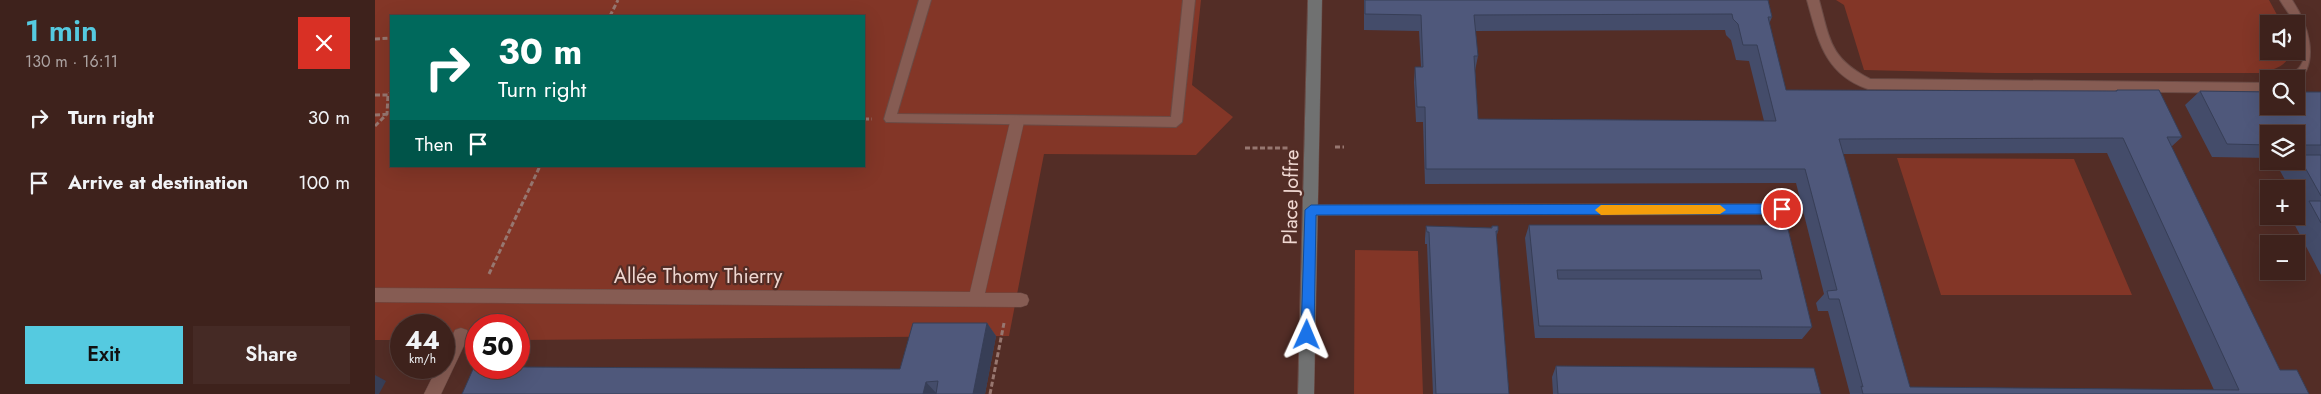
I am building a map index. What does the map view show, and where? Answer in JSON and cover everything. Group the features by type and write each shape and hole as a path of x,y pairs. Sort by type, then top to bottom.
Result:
{"main road":[{"name":"Place Joffre","path":"1306,394 1315,0"}],"street":[{"path":"976,300 1017,122"},
{"name":"Allée Thomy Thierry","path":"375,295 1015,300"},
{"path":"432,394 461,334"}],"lane":[{"path":"925,0 890,119 1017,122 1177,122 1189,0"},
{"path":"1813,0 1829,56 1836,66 1868,84 2260,88"},
{"path":"2286,0 2310,41 2308,66 2304,70"},
{"path":"1311,210 1782,209"}],"path":[{"path":"610,15 618,0"},
{"path":"375,39 390,38"},
{"path":"375,95 388,95 389,114"},
{"path":"375,115 389,114"},
{"path":"375,126 389,114"},
{"path":"479,296 540,167"},
{"path":"990,394 1015,300"}],"shaded area":[{"path":"375,0 1201,0 1192,85 1233,117 1196,155 1044,154 1009,336 530,340 530,314 465,314 465,340 455,340 455,314 390,314 390,340 375,340"},
{"path":"1836,0 2269,0 2277,15 2260,15 2260,60 2287,60 2276,68 2260,70 2260,73 1994,73 1864,70 1844,5"},
{"path":"1897,158 2074,159 2132,295 1941,295"},
{"path":"1355,250 1418,251 1423,394 1354,394"}],"building":[{"path":"1365,0 1768,0 1772,17 1768,17 1786,90 2159,90 2182,137 2167,137 2280,370 2297,370 2309,394 1863,394 1861,386 1863,387 1839,299 1829,299 1827,291 1837,290 1805,169 1426,169 1425,107 1417,107 1415,67 1423,67 1421,15 1365,14","holes":["1732,14 1733,19 1738,24 1743,45 1757,45 1776,121 1478,119 1474,56 1478,56 1474,15","2123,138 2239,390 1910,387 1839,139"]},
{"path":"2200,91 2260,92 2260,115 2305,115 2305,92 2321,92 2321,145 2305,145 2305,125 2260,125 2260,145 2227,144"},
{"path":"2305,155 2321,155 2321,196 2305,167"},
{"path":"2309,201 2321,201 2321,223"},
{"path":"1529,225 1787,225 1812,327 1539,326","holes":["1557,270 1760,270 1762,279 1558,279"]},
{"path":"1426,226 1492,228 1492,226 1498,226 1498,231 1496,231 1509,394 1436,394 1429,232 1427,232"},
{"path":"913,323 987,323 973,394 936,394 938,381 926,382 923,394 462,394 469,379 530,379 530,367 900,369"},
{"path":"1556,366 1814,368 1821,394 1558,394"}],"slow traffic":[{"path":"1601,210 1720,210"}],"route":[{"path":"1307,335 1311,210 1782,209"}]}
